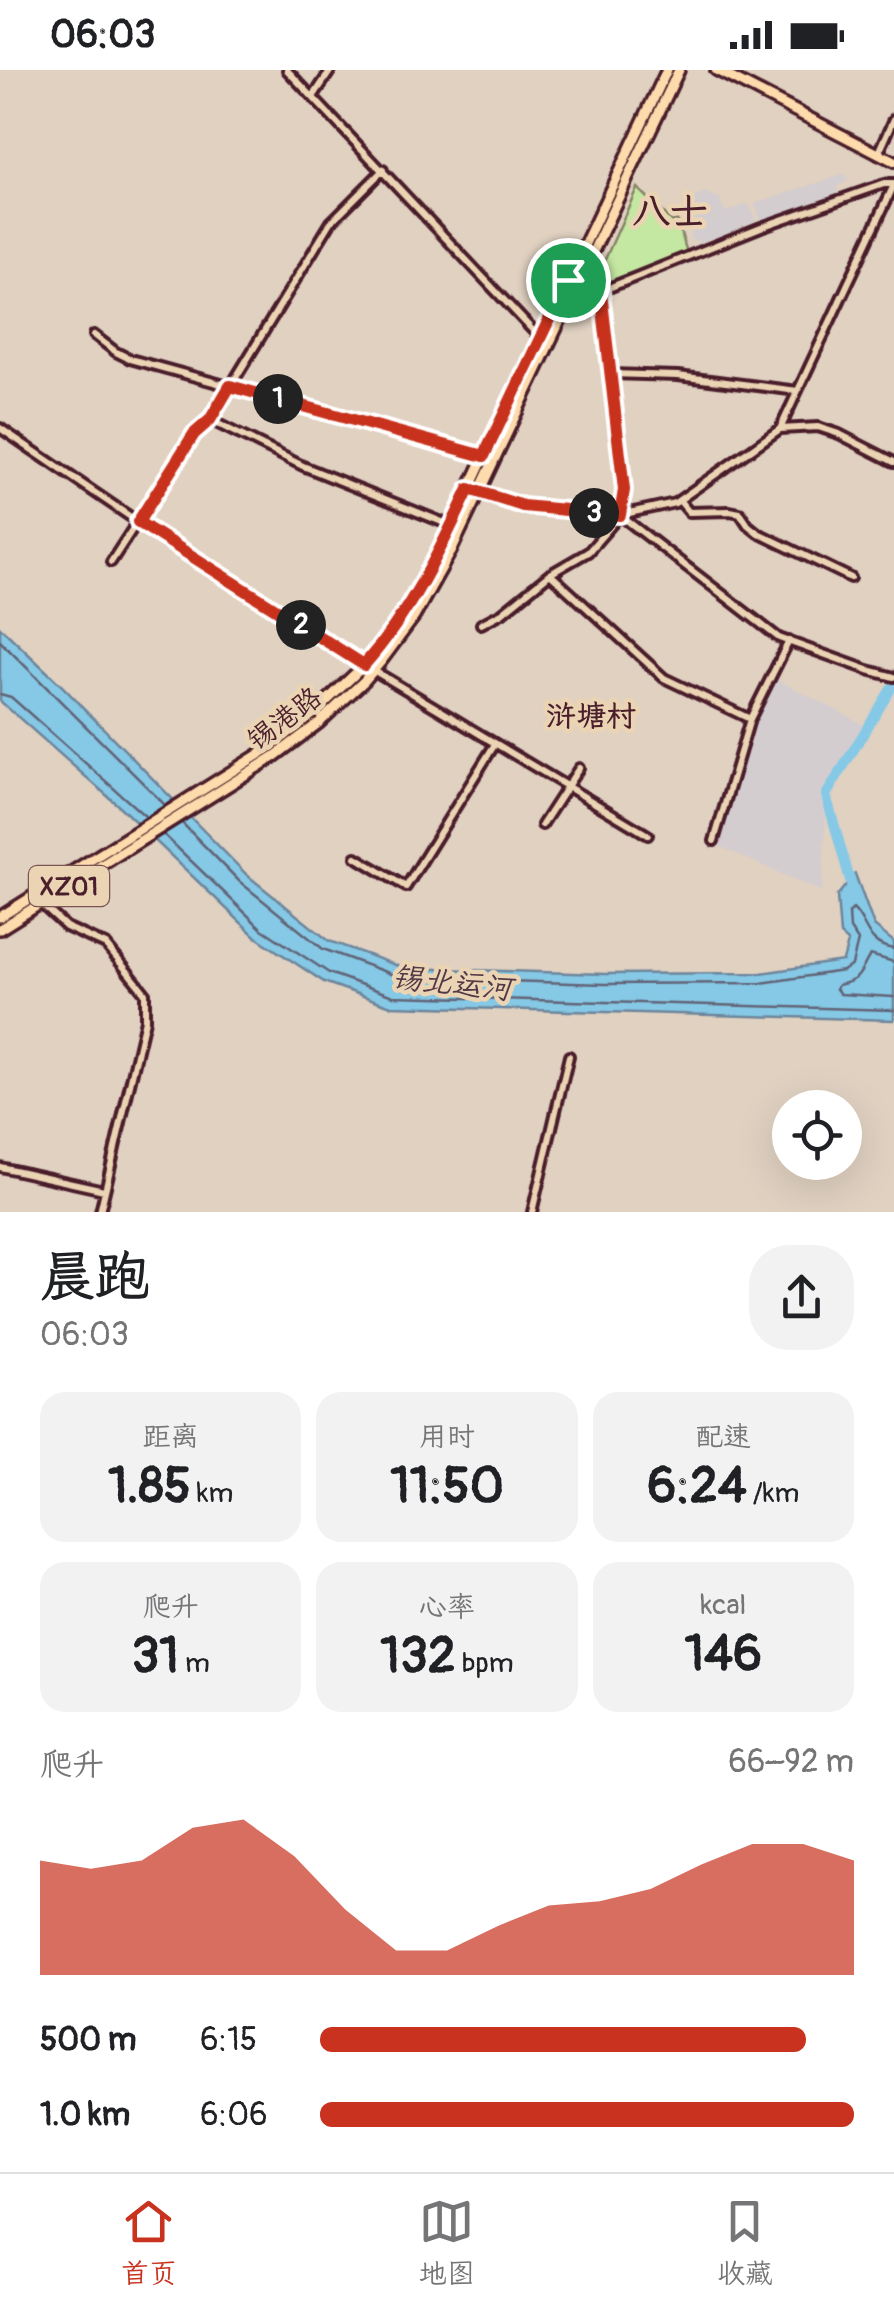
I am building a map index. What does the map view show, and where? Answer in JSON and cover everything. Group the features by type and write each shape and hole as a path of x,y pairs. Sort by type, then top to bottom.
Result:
{"main road":[{"name":"锡港路","path":"368,668 399,638 452,551 484,456 540,338 572,283 667,70"},
{"name":"锡港路","path":"0,929 134,840 298,739 341,704 405,611 473,491 679,70"},
{"path":"716,70 894,162"},
{"name":"锡港路","path":"0,916 134,840"}],"street":[{"path":"287,70 540,338"},
{"path":"313,98 331,70"},
{"path":"878,155 894,120"},
{"path":"111,562 194,434 210,420 331,222 383,170"},
{"path":"473,491 523,506 620,515 675,503 780,429 894,184 884,184 761,227 601,292 572,283"},
{"path":"481,624 588,552 620,515 624,490 601,292"},
{"path":"94,335 130,359 484,456"},
{"path":"610,374 678,376 798,390"},
{"path":"210,420 303,466 452,526"},
{"path":"0,428 138,522 368,668 648,835"},
{"path":"780,429 818,428 839,434 894,462"},
{"path":"679,500 689,512 740,513 758,533 850,578"},
{"path":"620,515 780,638 894,677"},
{"path":"550,574 664,678 750,719"},
{"path":"714,841 750,719 789,640"},
{"path":"356,857 406,887 495,744"},
{"path":"542,825 579,768"},
{"path":"41,904 66,927 106,945 145,993 146,1020 100,1212"},
{"path":"532,1212 568,1056"},
{"path":"0,1167 104,1190"}],"shaded area":[{"path":"843,175 848,180 837,187 838,193 760,221 755,203"},
{"path":"705,193 719,199 725,212 749,204 756,221 699,244 689,237 692,229 686,209 691,199"},
{"path":"776,679 863,724 826,813 822,892 715,844 742,746"}],"green space":[{"path":"637,188 672,222 677,220 687,253 600,288 594,284"}],"water":[{"name":"锡北运河","path":"0,627 247,875 329,941 404,968 605,974 761,973 843,961 848,942 840,935 837,896 855,874 874,926 894,942 894,1020 391,1006 324,982 256,937 121,808 0,701"}],"waterway":[{"path":"853,891 826,795 894,684"}],"district":[{"name":"八士","path":"670,211"},
{"name":"浒塘村","path":"591,716"}],"route":[{"path":"568,280 601,292 624,490 620,515 523,506 469,489 417,591 364,665 138,522 230,386 484,456 568,280"}]}
